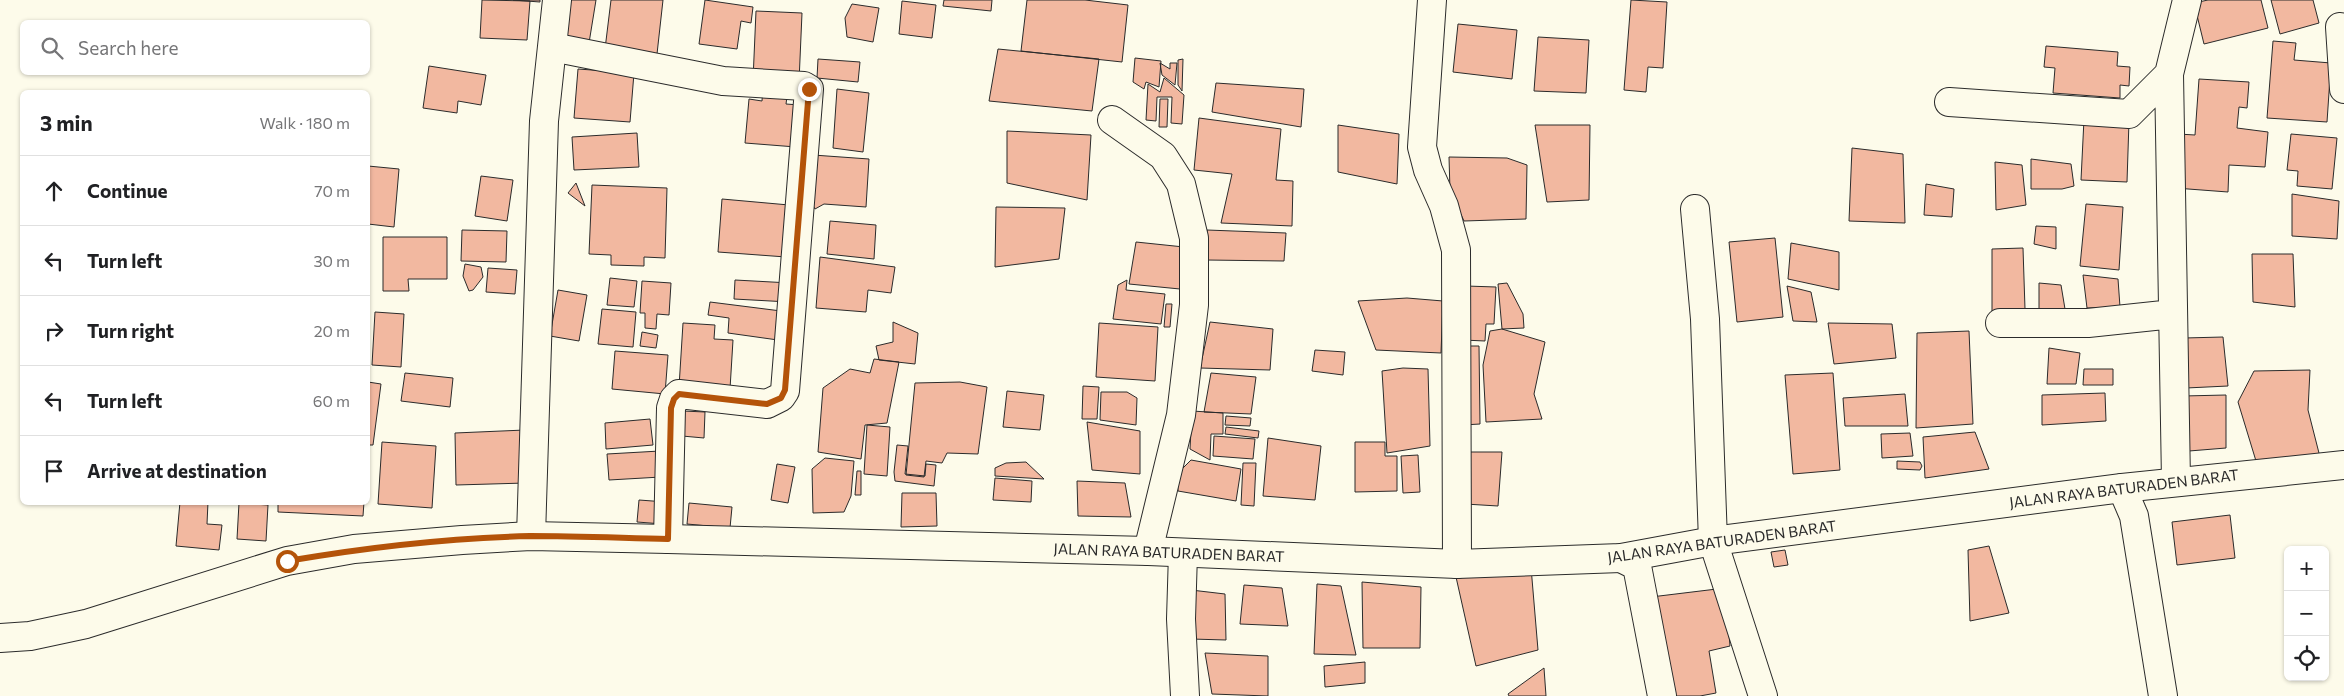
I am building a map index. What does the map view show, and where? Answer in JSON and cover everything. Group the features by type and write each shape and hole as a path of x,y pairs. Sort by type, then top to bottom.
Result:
{"street":[{"path":"531,536 544,121 557,0"},
{"path":"1432,0 1422,146 1428,170 1444,206 1456,250 1457,564"},
{"path":"2176,481 2169,74 2188,0"},
{"path":"2340,27 2344,89"},
{"path":"552,47 723,80 804,86 809,89 785,390 781,398 767,404 679,394 674,399 671,408 668,539"},
{"path":"1949,102 2129,114 2169,74"},
{"path":"1112,120 1163,156 1181,184 1194,238 1194,305 1181,415 1148,551"},
{"path":"1696,209 1705,318 1713,541 1763,696"},
{"path":"2000,323 2088,323 2173,314"},
{"name":"JALAN RAYA BATURADEN BARAT","path":"0,638 30,636 86,624 287,561 354,549 462,540 531,536 668,539 1148,551 1457,564 1622,558 1713,541 2176,481 2344,466"},
{"path":"2122,488 2134,516 2139,559 2163,696"},
{"path":"1183,553 1181,618 1184,696"},
{"path":"1622,558 1637,566 1662,696"}],"building":[{"path":"482,0 530,1 527,40 480,38"},
{"path":"513,0 540,0 540,2"},
{"path":"564,0 596,0 589,43 558,38"},
{"path":"611,0 663,0 657,54 605,49"},
{"path":"705,0 753,7 751,23 741,21 737,49 699,44"},
{"path":"944,0 992,0 991,11 943,6"},
{"path":"1027,0 1085,0 1128,5 1122,62 1021,51"},
{"path":"1631,0 1667,2 1663,68 1648,67 1646,92 1624,90"},
{"path":"2208,0 2261,0 2268,28 2204,44 2194,3"},
{"path":"2271,0 2313,0 2319,23 2280,34"},
{"path":"902,1 936,5 932,38 899,34"},
{"path":"852,4 879,8 873,42 847,37 845,18"},
{"path":"756,11 802,13 799,82 753,80"},
{"path":"1458,24 1517,30 1512,79 1453,72"},
{"path":"1538,37 1589,40 1586,93 1534,91"},
{"path":"2273,41 2296,43 2294,60 2331,63 2327,122 2267,118"},
{"path":"2046,46 2118,52 2117,66 2130,67 2129,86 2120,85 2120,98 2053,93 2055,68 2044,67"},
{"path":"998,49 1099,59 1092,111 989,101"},
{"path":"1135,58 1161,61 1159,87 1146,82 1144,89 1133,82"},
{"path":"818,59 860,62 858,82 817,78"},
{"path":"1183,59 1182,91 1178,85 1178,60"},
{"path":"1160,63 1170,69 1170,63 1177,63 1175,85 1162,75"},
{"path":"429,66 486,75 481,105 458,101 457,113 423,108"},
{"path":"578,69 634,73 630,122 574,118"},
{"path":"1164,78 1184,95 1182,124 1171,123 1172,97 1157,97 1156,121 1146,120 1148,84 1160,92"},
{"path":"2199,79 2249,82 2247,108 2239,107 2237,128 2268,132 2265,167 2229,165 2228,192 2175,188 2178,134 2195,135"},
{"path":"1216,83 1304,89 1301,127 1212,112"},
{"path":"763,86 788,89 786,104 800,105 796,147 745,143 749,99 762,101"},
{"path":"837,89 869,93 863,152 833,148"},
{"path":"1160,99 1168,99 1167,127 1159,127"},
{"path":"1199,118 1281,129 1276,180 1293,181 1292,226 1221,223 1232,174 1194,170"},
{"path":"2084,119 2129,121 2127,182 2081,180"},
{"path":"1338,125 1399,134 1397,184 1338,172"},
{"path":"1535,125 1590,125 1589,200 1547,202"},
{"path":"1007,131 1091,135 1087,200 1007,183"},
{"path":"637,133 639,167 574,170 572,137"},
{"path":"2291,134 2337,138 2332,189 2297,186 2298,171 2287,170"},
{"path":"1852,148 1903,154 1905,223 1849,221"},
{"path":"813,155 869,159 866,207 824,204 815,209 810,200"},
{"path":"1449,157 1507,158 1527,165 1526,219 1464,221 1450,191"},
{"path":"2031,159 2071,164 2074,186 2062,189 2031,189"},
{"path":"1995,162 2022,165 2026,205 1996,210"},
{"path":"370,166 399,169 394,227 370,224"},
{"path":"481,176 513,180 507,221 475,216"},
{"path":"576,183 585,206 568,193"},
{"path":"1926,184 1954,189 1952,217 1924,215"},
{"path":"592,185 667,188 665,258 644,257 644,266 611,265 611,255 589,254"},
{"path":"2292,194 2339,201 2337,239 2292,236"},
{"path":"722,199 789,205 786,257 718,252"},
{"path":"2086,204 2123,207 2119,270 2080,266"},
{"path":"996,207 1065,208 1059,259 995,267"},
{"path":"830,221 876,225 874,259 827,254"},
{"path":"2036,226 2056,227 2056,249 2034,244"},
{"path":"462,230 507,231 506,262 461,261"},
{"path":"1207,230 1286,233 1284,261 1206,260"},
{"path":"383,237 447,237 447,279 408,279 409,291 383,291"},
{"path":"1775,238 1783,317 1737,322 1729,242"},
{"path":"1136,242 1184,247 1180,289 1129,284"},
{"path":"1791,243 1839,252 1839,290 1788,279"},
{"path":"2023,248 2025,309 1992,314 1992,249"},
{"path":"2252,254 2293,254 2295,307 2253,302"},
{"path":"820,257 895,267 891,293 868,290 866,312 816,308"},
{"path":"465,264 481,267 483,277 473,290 469,291 463,276"},
{"path":"488,268 517,270 515,294 486,292"},
{"path":"2083,275 2118,279 2120,307 2087,308"},
{"path":"610,278 637,281 634,307 607,305"},
{"path":"735,280 790,283 789,302 734,299"},
{"path":"1127,280 1126,290 1165,294 1161,324 1113,319 1118,285"},
{"path":"642,281 671,283 669,315 657,314 656,329 645,328 645,313 640,313"},
{"path":"1507,283 1523,314 1524,328 1502,329 1498,284"},
{"path":"2039,283 2061,285 2066,315 2039,312"},
{"path":"1466,286 1496,287 1494,324 1486,324 1485,341 1463,340"},
{"path":"1787,286 1811,292 1817,322 1793,321"},
{"path":"558,290 587,295 579,341 550,336"},
{"path":"1407,298 1443,301 1441,353 1376,350 1358,301"},
{"path":"710,302 789,312 785,341 728,333 729,318 708,315"},
{"path":"1166,304 1172,304 1170,327 1164,327"},
{"path":"602,309 636,312 633,347 598,344"},
{"path":"375,312 404,314 401,367 372,365"},
{"path":"893,322 918,333 915,364 879,360 876,346 893,342"},
{"path":"1210,322 1273,329 1270,370 1200,368"},
{"path":"683,323 715,325 714,339 733,340 730,389 679,387"},
{"path":"1099,323 1158,327 1155,381 1096,377"},
{"path":"1828,323 1892,324 1896,358 1834,364"},
{"path":"1502,329 1545,342 1534,394 1542,419 1486,422 1483,365 1490,331"},
{"path":"1969,331 1973,424 1916,428 1917,333"},
{"path":"642,332 658,335 656,348 640,346"},
{"path":"2223,337 2228,386 2186,388 2184,338"},
{"path":"1462,346 1479,346 1480,424 1463,425"},
{"path":"2049,348 2080,353 2076,384 2047,384"},
{"path":"1315,350 1345,352 1343,375 1312,371"},
{"path":"615,351 668,355 665,394 612,389"},
{"path":"874,359 899,362 887,423 865,425 861,459 818,452 823,388 850,369 870,373"},
{"path":"1403,368 1428,369 1430,446 1387,453 1382,371"},
{"path":"2084,369 2113,369 2113,385 2083,385"},
{"path":"2310,370 2308,410 2320,457 2256,461 2238,402 2254,371"},
{"path":"405,373 453,378 450,407 401,401"},
{"path":"1211,373 1256,377 1251,414 1204,412"},
{"path":"1833,373 1840,470 1793,474 1785,375"},
{"path":"370,382 381,384 373,445 370,445"},
{"path":"960,382 987,387 978,454 947,453 942,463 926,461 924,477 906,475 915,383"},
{"path":"1083,386 1099,387 1097,419 1082,419"},
{"path":"1007,391 1044,395 1040,430 1003,427"},
{"path":"1101,392 1127,392 1137,398 1136,425 1100,420"},
{"path":"2105,393 2106,421 2042,425 2042,395"},
{"path":"1905,394 1908,426 1845,426 1843,398"},
{"path":"2226,395 2226,448 2189,451 2183,396"},
{"path":"683,411 705,412 704,438 682,436"},
{"path":"1192,411 1223,413 1223,434 1211,434 1210,460 1190,449"},
{"path":"1226,416 1251,418 1250,426 1225,425"},
{"path":"650,419 653,445 606,449 605,423"},
{"path":"1087,422 1140,431 1140,474 1092,470"},
{"path":"867,425 890,427 887,476 864,474"},
{"path":"1226,427 1259,431 1258,438 1225,434"},
{"path":"525,430 526,483 456,485 455,433"},
{"path":"1975,432 1989,469 1925,478 1923,437"},
{"path":"1910,433 1913,456 1882,458 1881,434"},
{"path":"1214,436 1255,439 1253,459 1213,456"},
{"path":"1268,438 1321,446 1315,500 1263,496"},
{"path":"382,442 436,446 432,508 378,504"},
{"path":"1355,442 1385,442 1385,456 1397,456 1397,491 1355,492"},
{"path":"897,445 908,446 905,474 925,476 926,464 936,465 934,486 895,481"},
{"path":"660,451 661,477 609,480 607,454"},
{"path":"1465,452 1502,452 1498,506 1465,504"},
{"path":"1418,455 1420,492 1403,493 1401,456"},
{"path":"825,458 854,461 851,496 844,512 813,513 812,469"},
{"path":"1191,460 1241,469 1236,501 1178,491 1177,474"},
{"path":"1897,461 1920,462 1922,466 1920,470 1897,469"},
{"path":"1026,462 1044,479 995,476 995,468 1006,463"},
{"path":"1243,463 1256,463 1254,506 1241,505"},
{"path":"777,464 795,467 788,503 771,500"},
{"path":"857,471 861,471 861,495 855,495"},
{"path":"995,478 1032,481 1031,502 993,500"},
{"path":"1077,481 1125,483 1131,517 1078,516"},
{"path":"902,493 936,493 937,526 901,527"},
{"path":"639,500 666,502 663,524 637,522"},
{"path":"689,503 732,507 730,528 687,524"},
{"path":"180,505 208,505 207,524 222,525 219,550 176,546"},
{"path":"239,505 268,505 266,541 237,539"},
{"path":"278,505 364,505 363,516 278,512"},
{"path":"2230,515 2235,558 2177,565 2172,522"},
{"path":"1989,546 2009,613 1970,621 1968,550"},
{"path":"1785,550 1788,565 1774,567 1771,552"},
{"path":"1531,567 1538,650 1476,666 1456,577"},
{"path":"1362,582 1421,587 1420,648 1363,648"},
{"path":"1317,584 1341,586 1356,655 1314,654"},
{"path":"1244,585 1282,588 1288,626 1240,624"},
{"path":"1725,588 1730,646 1709,651 1716,693 1700,696 1671,696 1651,597"},
{"path":"1191,590 1225,594 1226,640 1191,639"},
{"path":"1205,653 1268,656 1268,696 1212,694"},
{"path":"1365,662 1365,683 1325,687 1324,666"},
{"path":"1544,668 1546,696 1509,696 1508,694"}],"route":[{"path":"287,561 354,549 531,536 668,539 671,408 674,399 679,394 767,404 781,398 785,390 809,89"}]}
